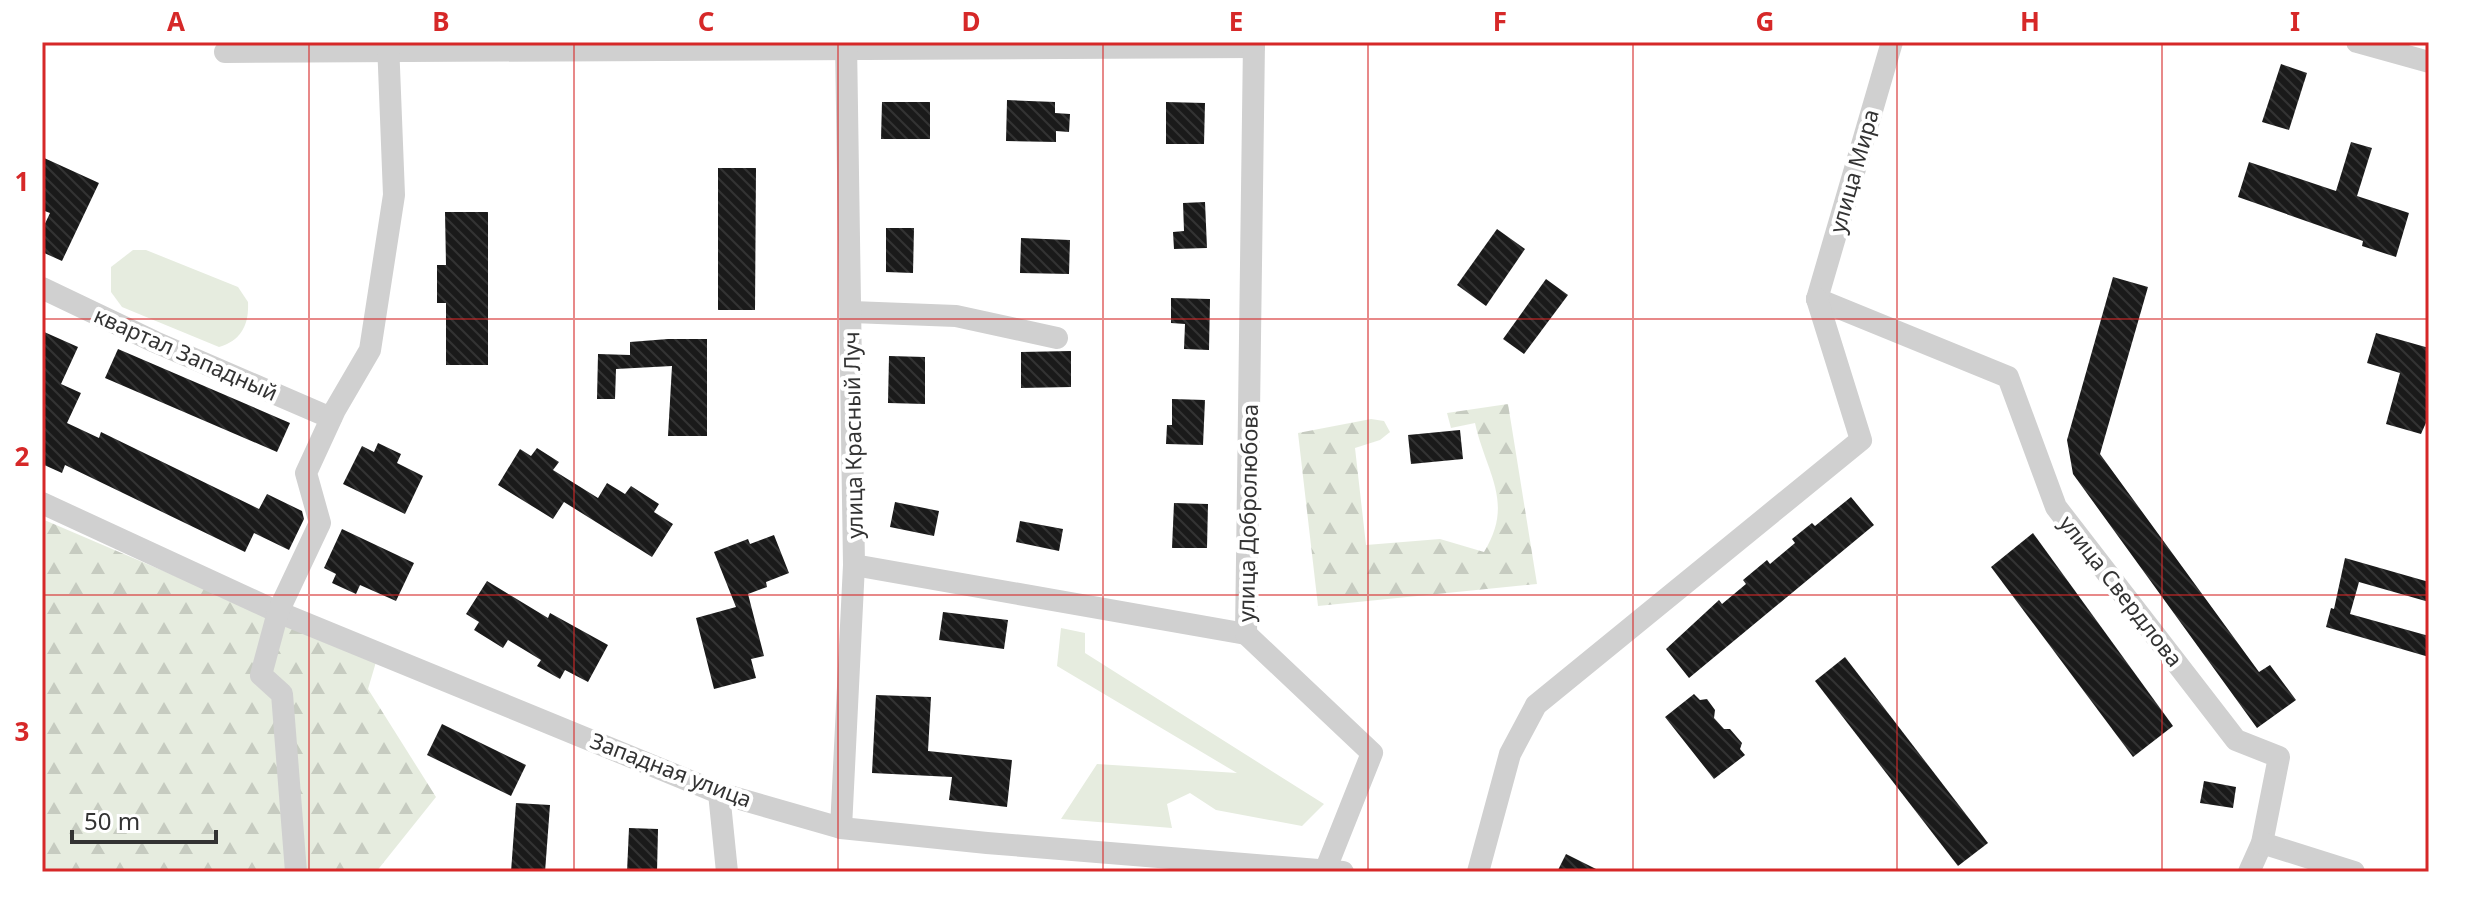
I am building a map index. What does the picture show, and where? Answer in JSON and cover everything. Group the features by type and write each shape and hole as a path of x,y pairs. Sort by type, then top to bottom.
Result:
{"street":[{"name":"улица Мира","path":"1817,299 1892,42"},
{"path":"2357,42 2429,62"},
{"path":"225,52 388,46 1254,45"},
{"name":"улица Добролюбова","path":"854,565 1246,634 1254,45"},
{"path":"296,872 282,694 261,675 278,612 320,523 306,473 331,418 370,350 394,195 388,46"},
{"name":"улица Красный Луч","path":"841,828 854,565 846,46"},
{"name":"квартал Западный","path":"42,288 155,342 331,418"},
{"name":"улица Свердлова","path":"1817,299 2008,377 2056,507 2236,740 2279,757 2262,843 2249,872"},
{"path":"1478,872 1510,754 1536,705 1861,440 1817,299"},
{"path":"852,312 956,316 1057,338"},
{"name":"Западная улица","path":"42,503 278,612 719,793 841,828 1334,871"},
{"path":"1246,634 1372,753 1334,871"},
{"path":"719,793 727,872"},
{"path":"2262,843 2354,872"}],"green space":[{"path":"133,250 146,250 238,287 248,302 247,317 239,335 219,347 122,307 111,292 111,267"},
{"path":"1508,404 1537,584 1318,606 1298,433 1371,419 1384,421 1390,432 1380,440 1355,448 1366,545 1440,539 1484,552 1497,518 1495,488 1475,423 1451,428 1447,413"},
{"path":"42,519 376,662 368,689 436,797 376,872 42,872"},
{"path":"1061,628 1085,633 1085,653 1324,804 1302,826 1216,810 1190,793 1167,804 1172,828 1061,819 1097,764 1237,773 1057,666"}],"building":[{"path":"2281,64 2307,73 2289,130 2262,122"},
{"path":"1007,100 1055,102 1055,113 1070,114 1069,132 1056,131 1056,142 1006,141"},
{"path":"882,102 930,102 930,139 881,139"},
{"path":"1166,102 1205,103 1204,144 1166,144"},
{"path":"2351,142 2372,148 2357,196 2409,213 2396,257 2362,246 2363,241 2238,197 2249,162 2336,191"},
{"path":"42,157 99,183 62,261 42,252 42,230 50,213 42,210"},
{"path":"718,168 756,168 755,310 718,310"},
{"path":"1205,202 1207,248 1174,249 1173,232 1184,231 1183,203"},
{"path":"445,212 488,212 488,365 446,365 446,303 437,303 437,265 446,265"},
{"path":"886,228 914,228 913,273 886,272"},
{"path":"1497,229 1525,249 1486,306 1457,285"},
{"path":"1021,238 1070,240 1069,274 1020,273"},
{"path":"2113,277 2148,287 2100,454 2259,672 2270,665 2296,700 2257,728 2073,474 2067,440"},
{"path":"1546,279 1568,295 1524,354 1503,339"},
{"path":"1171,298 1210,299 1209,350 1184,349 1185,324 1171,323"},
{"path":"42,331 78,347 61,384 81,393 67,423 99,438 101,432 259,509 267,494 302,511 304,519 289,550 254,533 245,552 65,465 62,473 42,464"},
{"path":"2376,333 2429,348 2429,416 2421,434 2386,424 2400,373 2367,363"},
{"path":"707,339 707,436 668,436 672,366 616,369 615,399 597,399 598,354 630,355 630,342"},
{"path":"118,349 290,423 277,452 105,378"},
{"path":"1071,351 1071,387 1021,388 1021,352"},
{"path":"889,356 925,357 925,404 888,403"},
{"path":"1172,399 1205,400 1203,445 1166,444 1167,425 1172,425"},
{"path":"1460,430 1463,459 1411,464 1408,435"},
{"path":"378,443 401,454 397,463 423,476 405,514 343,484 362,446 374,452"},
{"path":"537,448 559,462 553,470 598,498 607,483 625,494 631,486 659,504 654,512 673,524 652,557 564,502 553,519 498,485 520,449 531,456"},
{"path":"1851,497 1874,525 1689,678 1666,649 1719,600 1722,604 1746,584 1743,580 1767,560 1770,564 1795,543 1792,539 1812,523 1815,526"},
{"path":"895,502 939,511 934,536 890,527"},
{"path":"1174,503 1208,504 1207,548 1172,548"},
{"path":"1020,521 1063,529 1059,551 1016,542"},
{"path":"342,529 414,563 396,601 360,585 356,594 332,583 336,574 324,568"},
{"path":"2033,533 2173,726 2133,757 1991,567"},
{"path":"774,535 789,573 766,582 767,587 748,594 764,656 751,659 756,678 714,689 696,618 736,607 714,552 748,539 750,544"},
{"path":"2345,558 2429,582 2429,602 2359,582 2350,614 2429,636 2429,657 2326,627 2331,608 2334,609"},
{"path":"487,581 548,618 550,613 608,645 588,682 565,670 560,679 537,666 541,660 508,640 503,648 474,630 479,622 466,614"},
{"path":"943,612 1008,620 1004,649 939,640"},
{"path":"1845,657 1988,843 1958,866 1815,681"},
{"path":"1694,694 1700,700 1707,699 1715,710 1714,718 1724,729 1730,729 1742,743 1740,749 1745,755 1714,779 1665,717"},
{"path":"876,695 931,697 928,751 1012,760 1007,807 949,800 952,777 872,773"},
{"path":"442,724 526,765 511,796 427,755"},
{"path":"2204,781 2236,787 2233,808 2200,803"},
{"path":"516,803 550,805 545,872 511,872"},
{"path":"629,828 658,829 657,872 627,872"},
{"path":"1566,854 1602,872 1557,872"}]}
